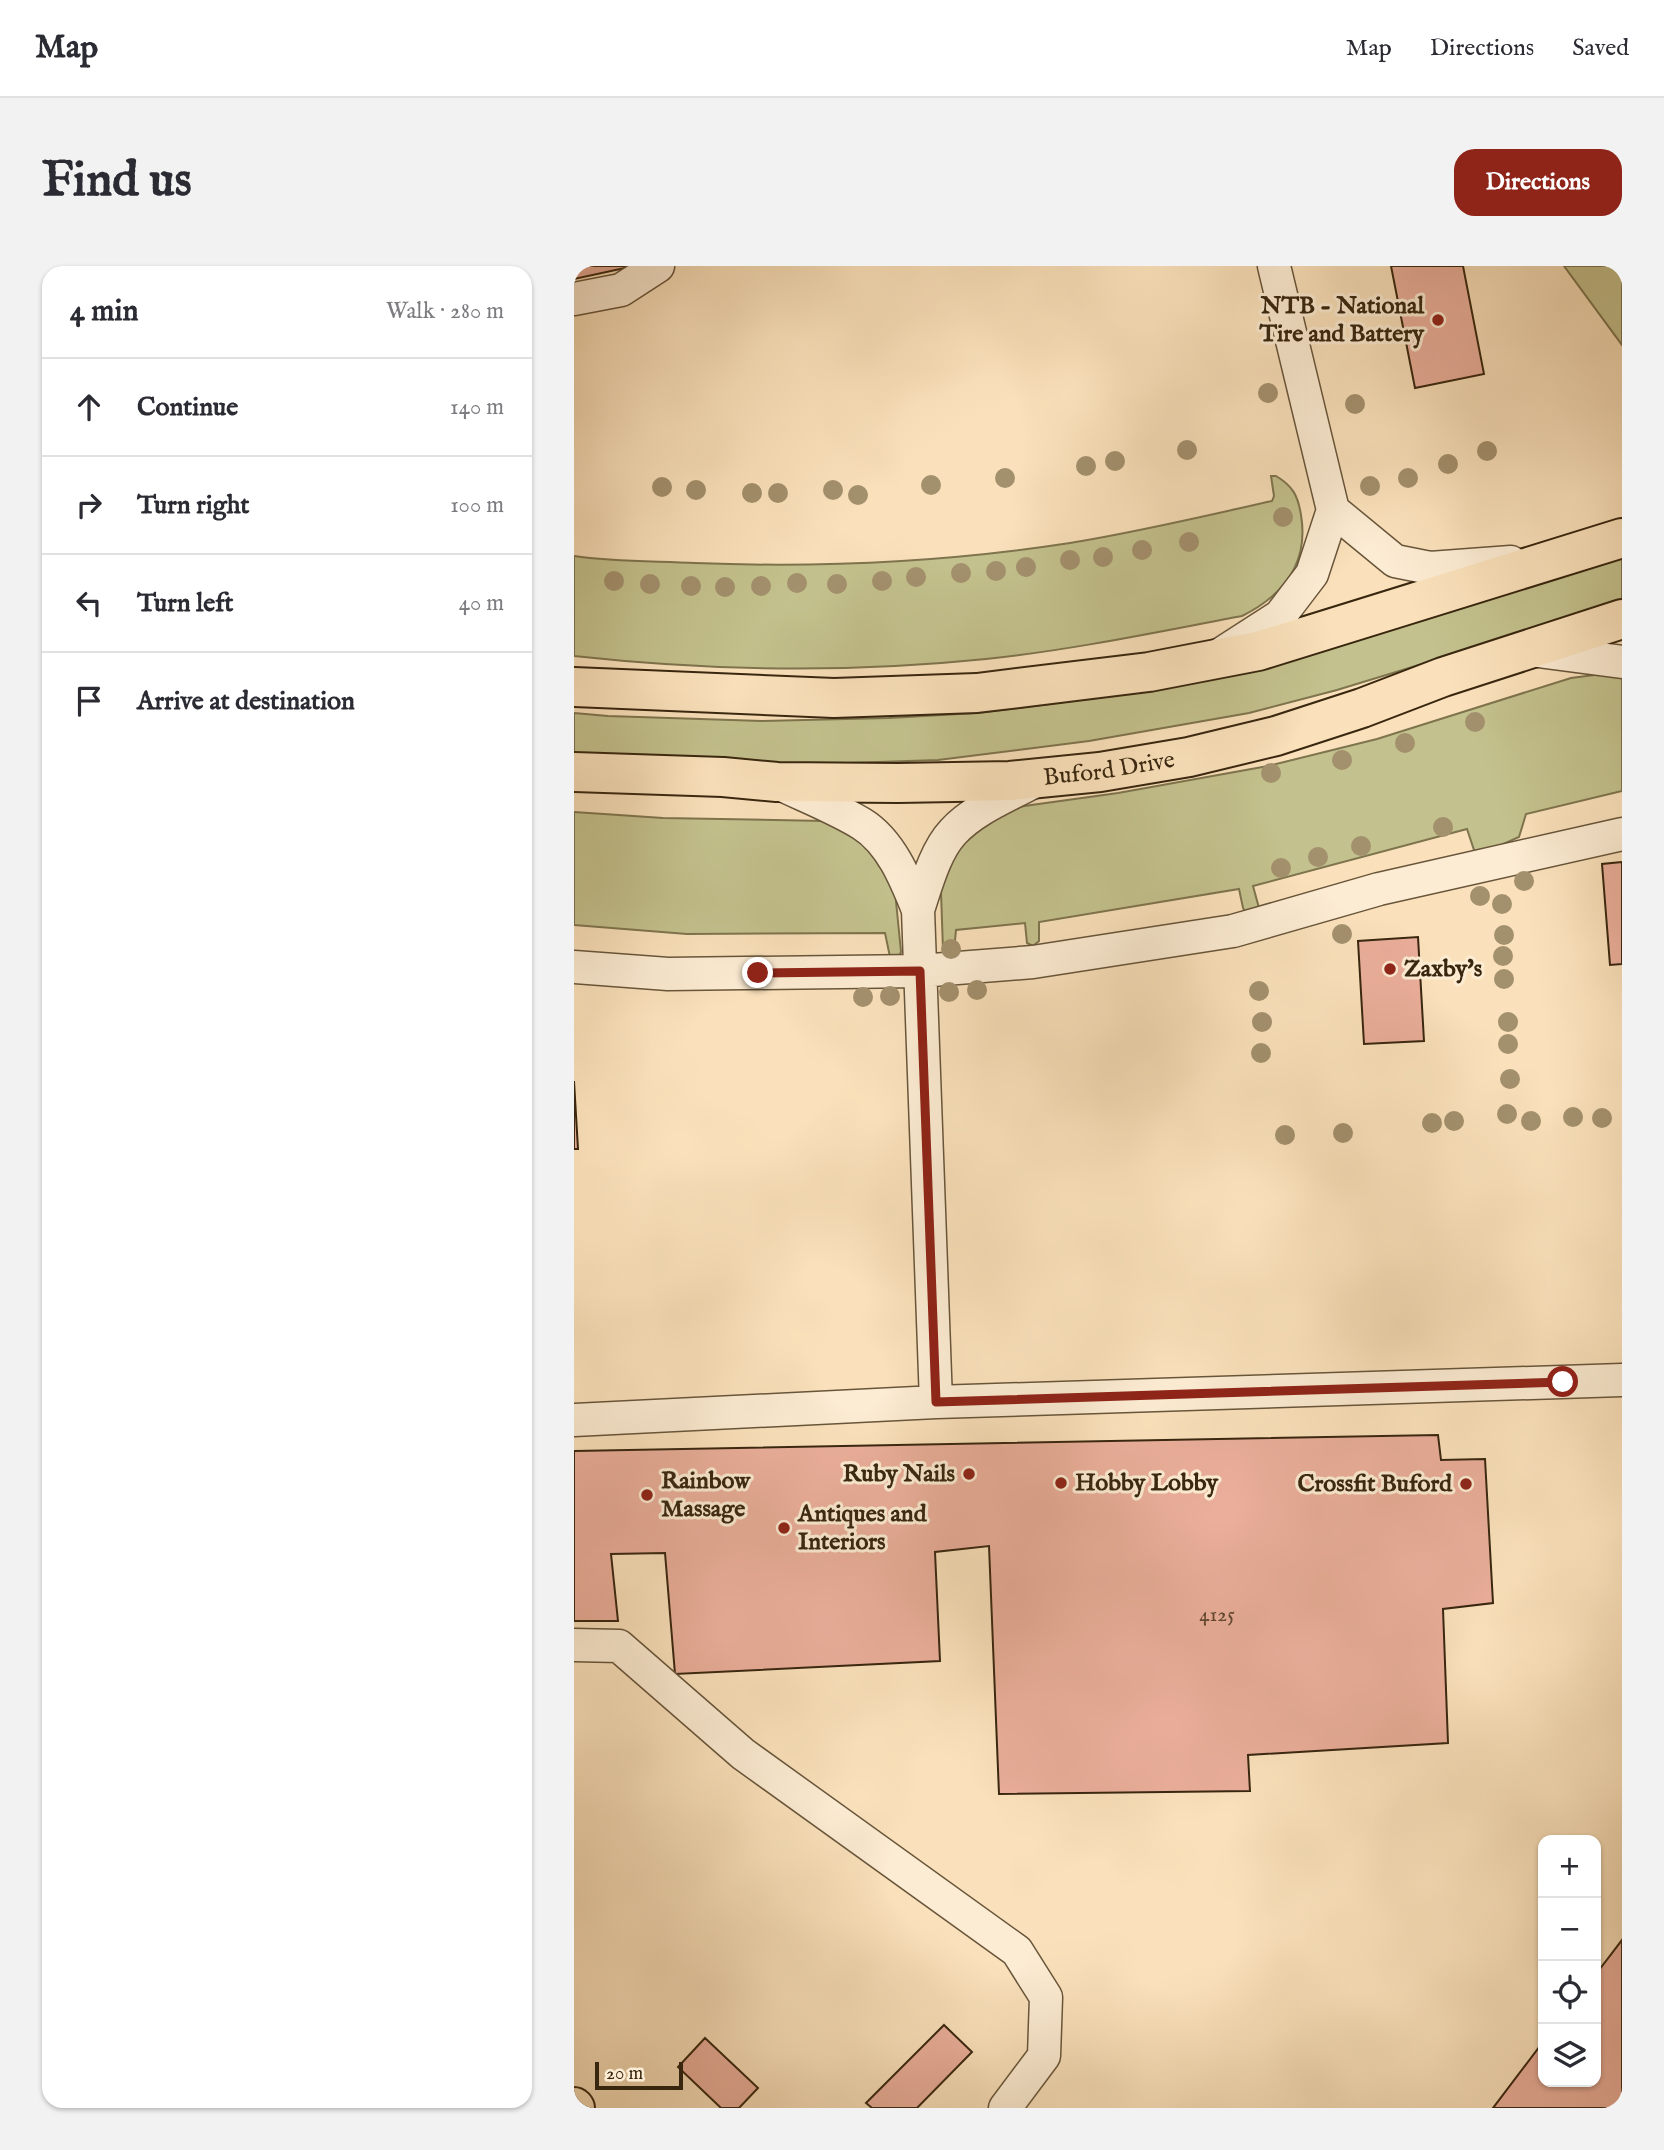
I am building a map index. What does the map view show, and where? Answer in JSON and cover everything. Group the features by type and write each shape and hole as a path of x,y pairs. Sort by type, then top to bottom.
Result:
{"highway":[{"path":"574,687 834,698 978,693 1149,672 1258,651 1622,538"},
{"name":"Buford Drive","path":"574,772 723,777 776,782 898,783 1010,781 1100,772 1189,757 1276,736 1362,709 1443,677 1622,620"}],"lane":[{"path":"574,299 621,290 657,266"},
{"path":"1211,660 1280,616 1312,574 1333,510 1274,266"},
{"path":"1333,510 1395,561 1430,568 1562,558"},
{"path":"1529,649 1622,662"},
{"path":"918,911 932,868 951,833 978,811 1041,778"},
{"path":"776,782 864,825 886,847 906,881 918,911 936,1402"},
{"path":"574,967 668,974 920,971 1033,962 1233,931 1379,889 1622,834"},
{"path":"574,1420 936,1402 1622,1380"},
{"path":"574,1645 619,1646 743,1754 1017,1951 1046,1997 1044,2056 1005,2108"}],"shaded area":[{"path":"1564,266 1622,266 1622,345"},
{"path":"1271,476 1276,476 1287,484 1296,497 1301,515 1301,548 1297,563 1281,587 1257,608 1242,616 1050,651 935,664 832,668 728,667 574,656 574,556 634,561 789,565 930,559 1023,550 1121,534 1272,501 1274,496"},
{"path":"1622,555 1622,603 1337,690 1249,713 1089,741 938,760 789,765 574,756 574,713 762,721 977,713 1065,702 1137,690 1351,641 1456,610"},
{"path":"1602,674 1622,677 1622,791 1526,814 1519,837 1481,854 1475,853 1467,829 1253,886 1259,908 1246,913 1239,889 1039,922 1039,941 1033,946 1027,943 1025,923 956,930 954,951 944,954 941,892 947,865 968,834 1017,807 1118,793 1268,766 1377,739 1571,678"},
{"path":"574,812 663,818 825,821 851,832 873,852 895,891 901,952 899,956 890,957 885,933 687,934 574,925"}],"building":[{"path":"574,266 634,266 574,279"},
{"name":"NTB - National Tire and Battery","path":"1391,266 1463,266 1484,374 1415,388"},
{"path":"1622,862 1622,964 1610,965 1602,864"},
{"name":"Zaxby's","path":"1418,937 1424,1041 1364,1044 1358,941"},
{"path":"574,1081 578,1149 574,1149"},
{"path":"1438,1435 1441,1460 1485,1459 1493,1603 1443,1609 1448,1743 1248,1755 1250,1791 999,1794 989,1546 935,1552 940,1661 675,1674 665,1553 611,1554 618,1621 574,1621 574,1451"},
{"path":"1622,1940 1622,2108 1493,2108 1538,2049 1538,2087 1601,2087 1601,1967"},
{"path":"944,2025 972,2052 917,2108 872,2108 866,2103"},
{"path":"705,2038 758,2088 739,2108 721,2108 678,2067"}],"place":[{"name":"NTB - National Tire and Battery","path":"1438,320"},
{"name":"Zaxby's","path":"1390,969"},
{"name":"Ruby Nails","path":"969,1474"},
{"name":"Hobby Lobby","path":"1061,1483"},
{"name":"Crossfit Buford","path":"1466,1484"},
{"name":"Rainbow Massage","path":"647,1495"},
{"name":"Antiques and Interiors","path":"784,1528"}],"route":[{"path":"758,973 920,971 936,1402 1563,1382"}]}
